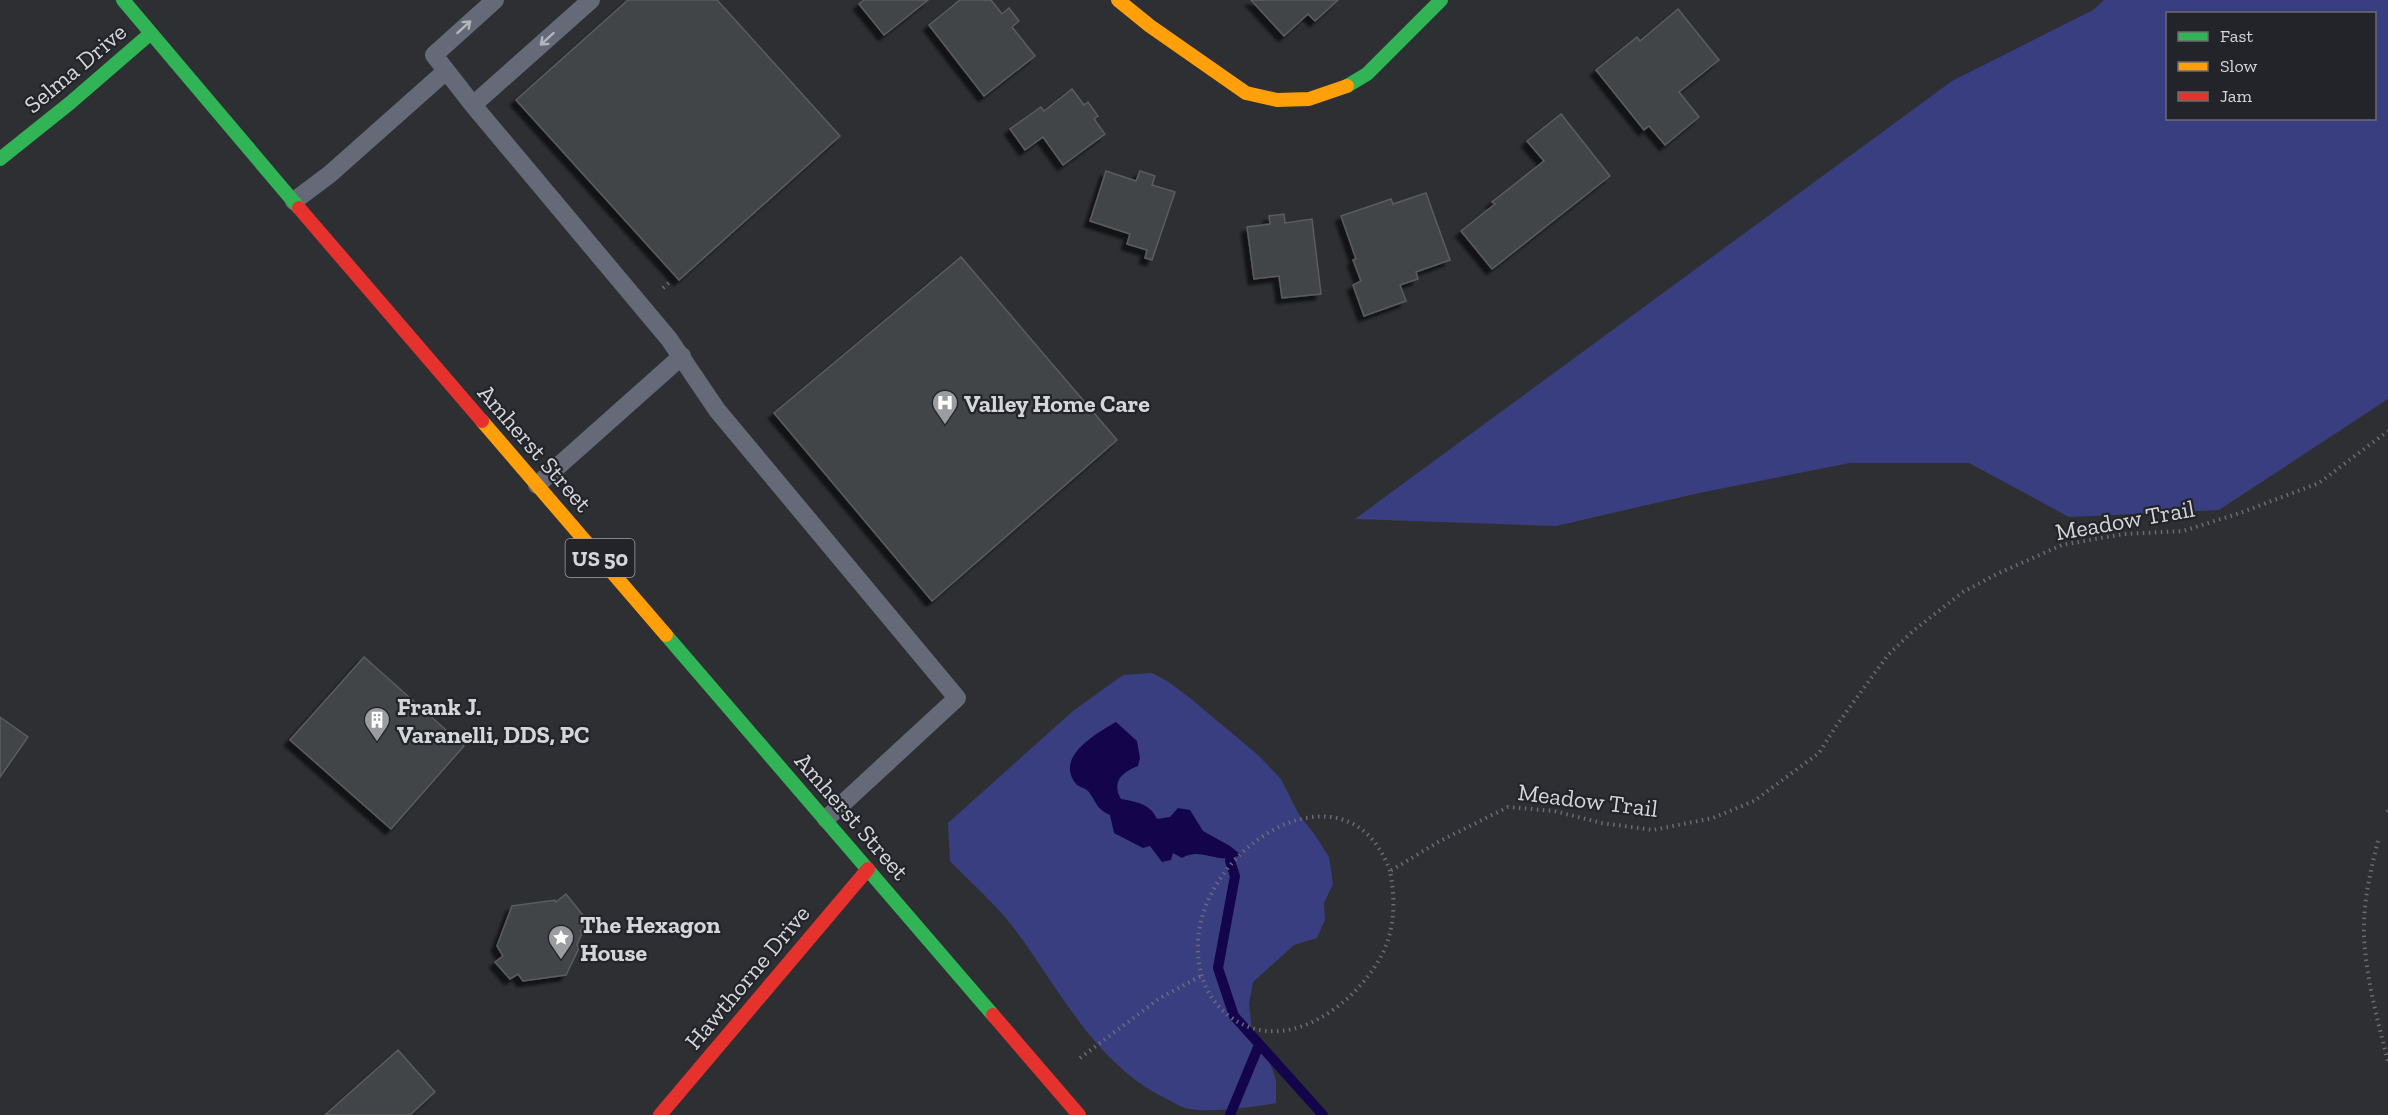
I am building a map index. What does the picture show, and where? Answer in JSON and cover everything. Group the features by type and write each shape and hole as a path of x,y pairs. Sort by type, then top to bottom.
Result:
{"main road":[{"name":"Amherst Street","path":"123,0 1078,1115"},
{"path":"1118,0 1150,26 1246,93 1277,100 1309,99 1336,92 1367,74 1441,0"},
{"name":"Selma Drive","path":"0,159 70,103 151,33"},
{"name":"Hawthorne Drive","path":"660,1115 868,868"}],"lane":[{"path":"495,0 434,55 682,356 717,410 957,698 826,819"},
{"path":"473,105 591,0"},
{"path":"294,201 330,174 446,71"},
{"path":"537,485 682,356"}],"path":[{"name":"Meadow Trail","path":"1390,871 1440,841 1508,807 1554,811 1602,823 1653,830 1713,818 1754,801 1819,753 1888,655 1913,631 1959,594 2062,545 2124,534 2183,531 2240,513 2319,483 2388,431"},
{"path":"1317,817 1350,823 1375,841 1390,871 1394,891 1392,924 1380,958 1361,986 1340,1006 1310,1024 1274,1031 1258,1029 1230,1017 1218,1006 1201,976 1198,945 1200,926 1213,889 1236,857 1266,832 1284,824 1317,817"},
{"path":"2378,841 2368,882 2364,935 2369,987 2388,1062"},
{"path":"1080,1059 1160,998 1201,976"}],"shaded area":[{"path":"2104,0 2388,0 2388,399 2219,510 2069,517 1969,463 1850,463 1699,493 1556,526 1355,519 1952,81 2093,10"},
{"path":"1152,673 1190,698 1258,755 1281,779 1299,815 1329,857 1333,884 1324,903 1325,920 1317,938 1294,945 1253,982 1249,1004 1252,1032 1268,1057 1276,1080 1276,1103 1220,1110 1190,1109 1178,1105 1140,1083 1097,1043 1078,1020 1010,923 950,861 948,823 1073,711 1123,675"},
{"path":"1116,722 1137,741 1140,758 1138,766 1127,771 1120,778 1117,788 1121,799 1146,806 1157,819 1170,817 1178,808 1190,810 1203,831 1241,855 1225,858 1196,854 1182,858 1173,853 1171,860 1162,862 1150,846 1143,848 1114,833 1110,815 1099,807 1088,791 1076,784 1071,774 1070,764 1074,755 1089,739"}],"building":[{"path":"628,0 717,0 840,136 679,280 516,100"},
{"path":"864,0 928,0 884,35 859,4"},
{"path":"960,0 991,0 1002,14 1009,8 1019,21 1012,27 1035,56 984,96 929,25"},
{"path":"1251,0 1338,0 1315,21 1308,14 1284,36"},
{"path":"1678,9 1719,60 1679,92 1699,117 1665,145 1649,126 1644,130 1596,70 1637,37 1640,41"},
{"path":"1072,89 1084,105 1088,102 1098,116 1094,119 1105,134 1063,165 1043,137 1025,150 1010,129 1041,107 1044,111"},
{"path":"1561,114 1610,176 1492,269 1461,231 1495,204 1492,202 1544,161 1527,141"},
{"path":"1106,171 1136,181 1140,171 1155,176 1152,185 1175,192 1152,260 1145,258 1147,250 1127,244 1130,234 1090,221"},
{"path":"1426,193 1450,260 1416,272 1418,279 1400,285 1406,301 1364,316 1353,285 1361,281 1353,260 1356,259 1341,216 1391,199 1393,204"},
{"path":"1284,214 1285,223 1312,219 1321,294 1282,298 1279,276 1254,279 1247,227 1270,224 1269,216"},
{"name":"Valley Home Care","path":"961,257 1117,440 932,601 774,413"},
{"name":"Frank J. Varanelli, DDS, PC","path":"364,657 464,746 391,829 290,740"},
{"path":"0,717 28,737 0,777"},
{"path":"566,894 590,924 580,931 582,933 577,945 579,948 566,975 523,981 518,974 510,979 495,962 503,956 497,946 512,906 555,900 556,902"},
{"path":"398,1050 435,1092 410,1115 325,1115"}],"waterway":[{"path":"1230,861 1235,876 1218,968 1234,1016 1323,1115"},
{"path":"1230,1115 1259,1045"}],"traffic: fast":[{"path":"123,0 299,208"},
{"path":"1347,86 1367,74 1441,0"},
{"path":"0,159 70,103 151,33"},
{"path":"666,635 993,1015"}],"traffic: slow":[{"path":"1118,0 1150,26 1246,93 1277,100 1309,99 1347,86"},
{"path":"482,421 666,635"}],"traffic: jam":[{"path":"299,208 482,421"},
{"path":"660,1115 868,869"},
{"path":"993,1015 1079,1115"}],"place":[{"name":"Valley Home Care","path":"945,426"},
{"name":"Frank J. Varanelli, DDS, PC","path":"377,743"},
{"name":"The Hexagon House","path":"561,961"}]}
